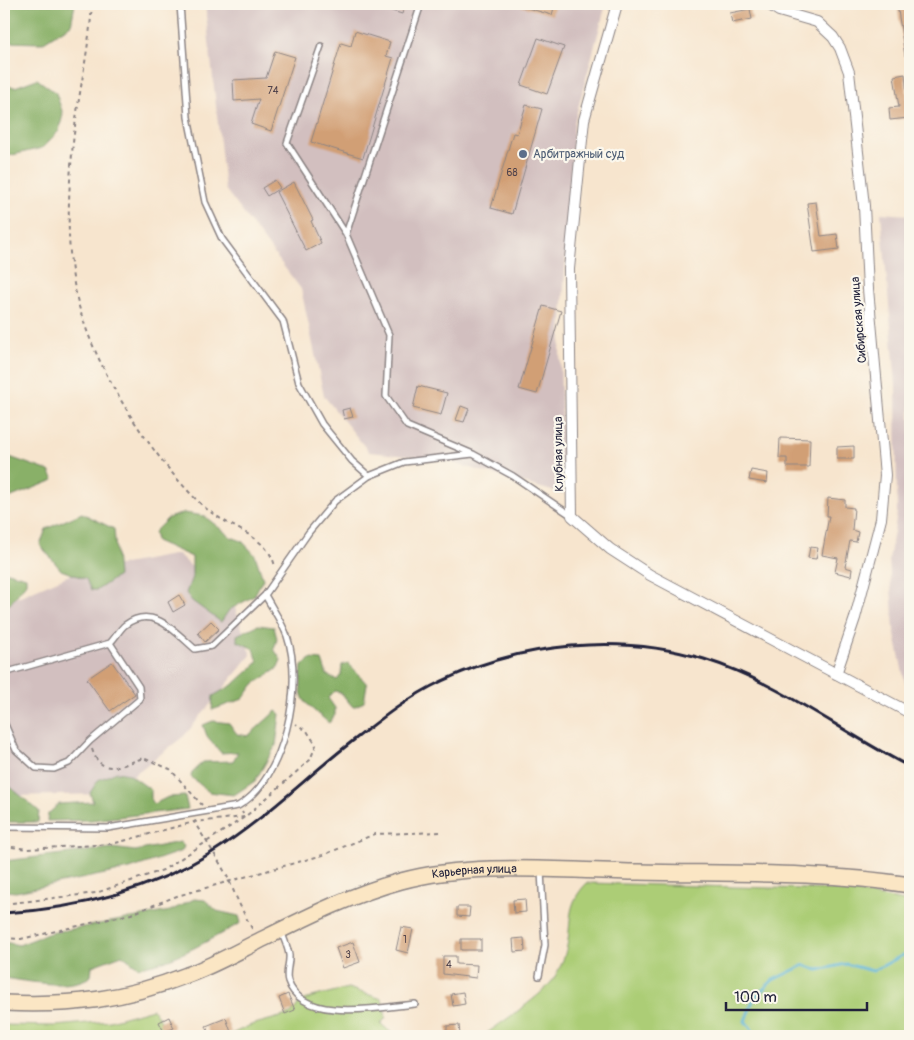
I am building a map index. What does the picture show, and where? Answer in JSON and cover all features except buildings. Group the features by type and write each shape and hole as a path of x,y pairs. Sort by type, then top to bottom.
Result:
{"main road":[{"name":"Карьерная улица","path":"4,1003 64,1004 116,997 166,983 212,964 360,894 401,881 453,872 541,870 839,877 910,885"}],"street":[{"name":"Клубная улица","path":"572,516 569,269 584,120 617,4"},
{"name":"Сибирская улица","path":"768,4 779,11 817,22 840,48 849,72 864,206 868,289 885,475 881,519 855,618 836,674"},
{"path":"572,516 610,549 650,575 910,713"}],"lane":[{"path":"180,4 188,117 205,202 222,239 283,321 299,383 322,424 352,461 369,476"},
{"path":"346,234 421,4"},
{"path":"321,46 288,143 346,234 388,335 386,396 407,426 473,454 513,476 572,516"},
{"path":"4,673 110,643 126,625 143,618 161,620 195,649 212,646 265,595 309,532 335,501 369,476 404,462 473,454"},
{"path":"4,827 108,828 238,806 249,800 259,790 278,759 288,721 294,675 287,636 265,595"},
{"path":"4,722 16,750 36,768 54,769 69,763 90,741 140,699 139,687 110,643"},
{"path":"539,976 545,945 541,870"},
{"path":"281,930 289,955 287,980 294,992 314,1005 340,1010 415,1004"}],"path":[{"path":"92,4 90,43 72,152 68,228 75,292 82,317 113,387 163,462 190,493 213,514 266,546 274,558 277,577"},
{"path":"4,904 96,892 163,870 207,842 245,817 310,760 315,752 316,744 313,737 300,726 288,721"},
{"path":"90,741 95,760 103,766 115,768 143,758 170,769 207,812 194,822"},
{"path":"4,846 26,849 112,844 194,822 245,817"},
{"path":"194,822 229,881 236,900 259,941"},
{"path":"4,938 21,939 131,914 176,896 322,854 375,834 444,832"}],"shaded area":[{"path":"205,4 606,4 574,123 560,351 563,494 438,459 369,452 324,396 301,289 225,189"},
{"path":"881,213 910,215 910,687 905,683 894,630 889,560 897,513 896,385"},
{"path":"178,554 235,608 251,655 184,736 109,794 4,796 4,603 72,574"}],"green space":[{"path":"4,4 75,4 71,25 42,43 4,42"},
{"path":"37,79 56,93 63,114 59,131 42,148 4,157 4,86 15,87"},
{"path":"4,455 49,471 54,480 4,500"},
{"path":"82,513 114,529 118,576 97,590 91,590 86,579 61,570 40,545 46,529"},
{"path":"184,513 204,516 231,537 242,541 255,555 263,579 254,596 229,610 221,622 192,601 186,593 192,577 192,557 156,541 154,532 168,518"},
{"path":"4,571 26,577 26,583 10,604 4,605"},
{"path":"258,625 274,627 277,639 274,649 281,660 277,669 254,684 243,699 212,710 213,696 234,684 258,662 254,649 237,641 237,635"},
{"path":"310,659 322,660 327,675 337,680 341,675 342,665 348,663 367,684 364,702 353,707 341,693 335,691 328,698 335,708 335,715 329,723 308,704 302,694 302,666"},
{"path":"276,711 280,714 276,745 255,781 234,795 209,792 191,777 192,772 203,762 233,761 238,752 221,753 207,736 203,725 213,721 229,723 237,734 248,736"},
{"path":"117,772 129,774 151,790 151,801 154,804 168,797 185,796 188,809 92,820 47,821 48,814 59,804 93,802 90,793 98,780"},
{"path":"4,785 8,785 39,811 38,822 4,822"},
{"path":"180,842 184,846 182,851 130,869 16,892 4,891 4,861 112,848 135,851"},
{"path":"587,883 844,890 910,902 910,1036 483,1036 532,1000 554,978 565,953 572,907 580,891"},
{"path":"194,899 205,900 217,911 239,916 241,923 191,950 152,964 138,967 122,955 92,966 91,976 83,981 49,984 4,978 4,942 19,945 50,933 170,911"},
{"path":"348,988 382,999 386,1017 381,1024 395,1036 227,1036 251,1025 291,1014 300,1002 312,997"},
{"path":"153,1009 171,1036 4,1036 4,1025 55,1026 110,1021"}],"waterway":[{"path":"754,1036 755,1034 745,1021 754,998 773,980 804,965 818,970 846,964 873,971 903,955 910,955"}],"railway":[{"path":"4,913 58,907 111,896 137,888 187,866 211,853 249,827 336,754 407,700 442,681 472,668 537,650 571,646 639,646 672,651 704,659 732,669 784,694 910,767"}],"place":[{"name":"Арбитражный суд","path":"523,154"}]}
